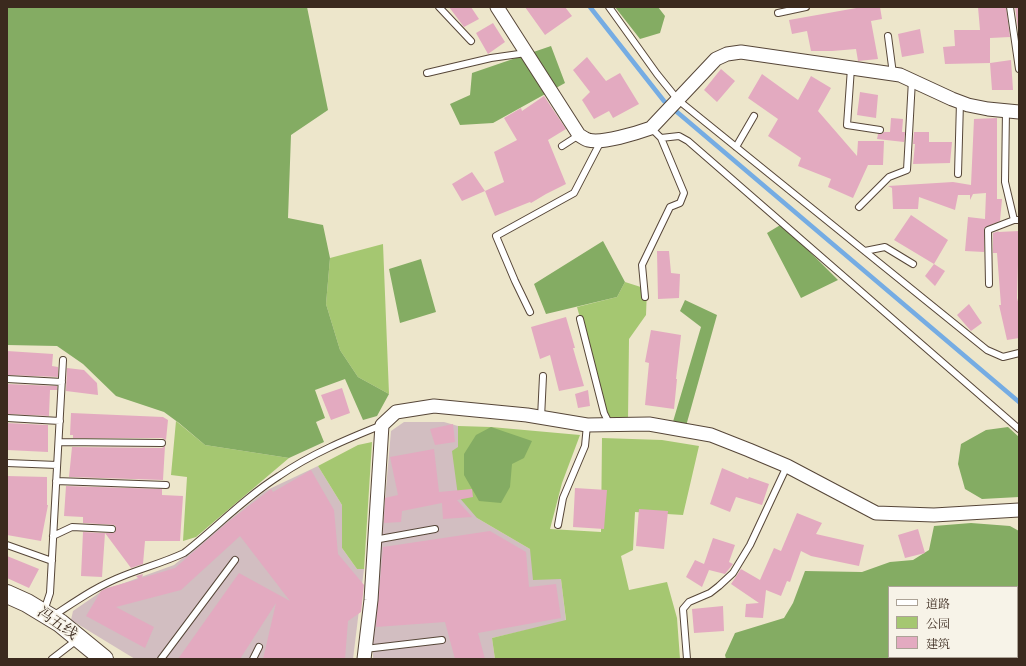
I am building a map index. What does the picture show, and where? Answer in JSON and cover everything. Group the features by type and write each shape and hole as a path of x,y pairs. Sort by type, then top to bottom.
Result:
{"street":[{"path":"497,7 579,135 588,140 602,140 636,133 651,128 716,59 727,54 741,52 900,75 960,102 975,106 1019,112"},
{"path":"365,654 371,600 382,425 396,412 434,406 541,418 587,425 649,424 711,435 787,466 876,513 934,515 1019,510"},
{"name":"冯五线","path":"7,594 27,603 60,623 104,659"}],"lane":[{"path":"438,7 471,41"},
{"path":"609,7 657,74 678,100 987,350 1003,357 1019,353"},
{"path":"778,13 806,7"},
{"path":"1010,7 1019,68"},
{"path":"888,36 893,74"},
{"path":"427,73 491,58 526,53"},
{"path":"851,68 847,125 880,130"},
{"path":"859,207 889,177 907,170 912,80"},
{"path":"958,174 960,102"},
{"path":"989,284 988,230 1016,220 1005,182 1006,110"},
{"path":"736,148 754,116"},
{"path":"645,297 642,265 670,207 680,203 684,193 662,138 651,128"},
{"path":"562,146 579,135"},
{"path":"662,138 679,136 688,141 1019,429"},
{"path":"530,312 496,236 574,193 602,140"},
{"path":"865,251 885,247 913,264"},
{"path":"580,319 604,413 610,425"},
{"path":"47,615 50,593 63,360"},
{"path":"541,418 543,376"},
{"path":"7,379 62,382"},
{"path":"7,418 60,421"},
{"path":"47,615 94,589 123,576 184,553 243,502 279,475 332,446 382,425"},
{"path":"558,525 562,498 585,446 587,425"},
{"path":"58,442 162,443"},
{"path":"7,463 57,464"},
{"path":"687,659 683,609 689,602 715,589 733,573 750,545 787,466"},
{"path":"56,481 166,485"},
{"path":"53,536 72,527 112,529"},
{"path":"374,540 435,529"},
{"path":"7,545 52,561"},
{"path":"161,659 235,560"},
{"path":"52,659 79,638"},
{"path":"365,654 442,640"},
{"path":"253,659 259,647"}],"shaded area":[{"path":"404,422 444,422 458,426 458,447 477,518 530,549 561,579 566,621 492,638 495,659 373,659 373,638 391,431"},
{"path":"318,466 342,505 342,548 357,569 364,569 353,659 135,659 71,620 73,611 102,591 174,565 265,491"}],"green space":[{"path":"7,7 307,7 328,110 291,135 288,218 323,225 330,258 326,304 340,350 358,377 389,394 377,416 363,420 345,379 315,390 325,418 316,422 324,442 289,458 205,445 164,412 116,396 83,364 57,346 7,345"},
{"path":"615,7 658,7 665,16 660,33 640,39"},
{"path":"551,46 565,83 493,123 460,125 450,104 470,95 472,73"},
{"path":"782,224 838,280 801,298 767,233"},
{"path":"603,241 625,282 617,297 546,314 534,284"},
{"path":"383,244 389,394 358,377 340,350 326,304 330,258"},
{"path":"421,259 436,312 400,323 389,269"},
{"path":"625,282 647,289 646,315 629,339 628,419 608,417 577,307 617,297"},
{"path":"685,300 717,315 686,426 672,425 701,327 680,311"},
{"path":"176,421 205,445 289,458 196,537 183,541 187,477 171,475"},
{"path":"458,426 491,427 580,435 562,483 550,529 601,532 602,438 662,440 699,446 683,515 635,512 633,550 621,556 629,590 667,582 677,618 680,659 495,659 492,638 566,620 561,579 533,580 530,549 477,518 458,496 452,451 458,447"},
{"path":"491,427 532,441 524,458 512,464 510,487 501,503 479,501 464,475 464,454 476,435"},
{"path":"1008,427 1019,437 1019,497 982,499 965,489 958,464 961,444 986,430"},
{"path":"372,442 364,569 357,569 342,548 342,505 318,466 358,445"},
{"path":"971,523 1010,526 1019,531 1019,659 726,659 725,655 735,633 784,618 793,603 805,571 862,572 890,562 913,560 929,550 934,526"}],"building":[{"path":"449,7 471,7 479,19 464,27"},
{"path":"525,7 565,7 572,16 545,35"},
{"path":"862,7 880,7 882,19 871,21 878,59 858,61 856,49 811,51 807,31 792,34 789,20"},
{"path":"978,7 1006,7 1010,37 990,38 990,63 945,64 943,47 955,46 954,30 980,30"},
{"path":"1015,7 1019,7 1019,37"},
{"path":"493,23 505,42 488,54 476,33"},
{"path":"920,29 924,53 902,57 898,34"},
{"path":"587,57 606,81 620,73 639,104 613,118 609,111 594,119 582,100 590,92 573,70"},
{"path":"1011,60 1013,90 992,90 990,63"},
{"path":"721,69 735,81 717,102 704,90"},
{"path":"762,74 798,100 811,76 831,88 818,111 857,156 858,141 884,141 883,165 868,165 853,198 828,187 831,179 798,166 801,158 768,136 778,119 748,98"},
{"path":"860,92 878,95 876,118 857,115"},
{"path":"544,96 566,129 548,140 566,184 531,203 530,202 495,216 485,191 504,182 494,152 517,140 504,118 521,108 522,111"},
{"path":"891,118 903,119 902,132 905,132 904,142 877,139 878,134 890,132"},
{"path":"997,118 997,199 1002,199 1000,221 984,228 984,252 965,251 968,217 985,219 986,193 973,194 970,200 970,195 958,195 955,210 919,197 918,209 893,209 892,188 888,186 953,182 971,185 974,119"},
{"path":"914,132 929,132 929,142 952,142 950,163 913,164 915,144 913,144"},
{"path":"472,172 485,191 462,201 452,184"},
{"path":"911,215 948,240 934,264 894,240"},
{"path":"999,231 998,232 1019,231 1017,298 1019,305 1019,338 1007,340 999,305 1001,305 997,253 993,253 993,233"},
{"path":"657,251 669,251 671,273 680,274 679,298 658,299"},
{"path":"934,264 945,271 935,286 925,276"},
{"path":"969,304 982,323 971,331 957,315"},
{"path":"566,317 584,386 559,391 550,355 540,359 531,327"},
{"path":"651,330 681,335 674,409 645,405 649,363 645,362"},
{"path":"7,351 53,354 52,366 58,367 58,377 7,375"},
{"path":"67,368 84,370 97,383 98,395 66,391"},
{"path":"7,384 57,386 57,390 50,390 49,416 7,414"},
{"path":"342,388 350,413 331,420 321,395"},
{"path":"588,390 590,406 578,408 575,394"},
{"path":"71,413 163,417 168,420 166,440 162,438 73,438 73,435 70,435"},
{"path":"7,423 48,425 48,452 7,450"},
{"path":"453,424 455,442 435,445 430,429"},
{"path":"165,446 163,480 69,477 72,447 162,448"},
{"path":"434,449 439,492 472,489 473,497 457,500 472,517 443,519 442,503 402,511 401,522 384,523 385,498 398,495 390,457"},
{"path":"722,468 748,479 749,477 769,484 762,505 736,497 730,512 710,504"},
{"path":"311,470 334,510 338,554 364,585 361,612 348,621 345,659 263,659 276,603 240,659 178,659 239,573 290,601 240,536 181,590 116,607 154,627 145,648 86,616 101,591 139,579 136,576 143,574 142,578 175,568 228,522 271,489 273,492"},
{"path":"7,476 47,477 48,505 41,541 7,535"},
{"path":"66,486 162,489 162,495 183,496 180,541 145,541 143,564 131,568 105,533 114,533 116,529 115,525 83,523 83,517 64,516"},
{"path":"575,488 607,490 604,529 573,527"},
{"path":"639,509 668,511 664,549 636,546"},
{"path":"797,513 822,523 816,534 864,545 859,566 811,556 801,551 790,582 787,581 781,596 766,590 763,618 745,617 746,604 759,603 731,584 741,569 760,580 774,548 781,551"},
{"path":"918,529 925,553 905,558 898,535"},
{"path":"490,531 526,552 529,587 556,584 561,618 478,633 485,659 455,659 445,622 376,627 383,547"},
{"path":"83,532 105,533 102,577 81,576"},
{"path":"713,538 735,545 729,562 733,564 725,574 709,570 702,587 686,577 695,560 704,564"},
{"path":"7,556 39,569 29,588 7,578"},
{"path":"723,606 724,631 694,633 692,609"}],"waterway":[{"path":"590,7 664,101 1019,402"}]}
